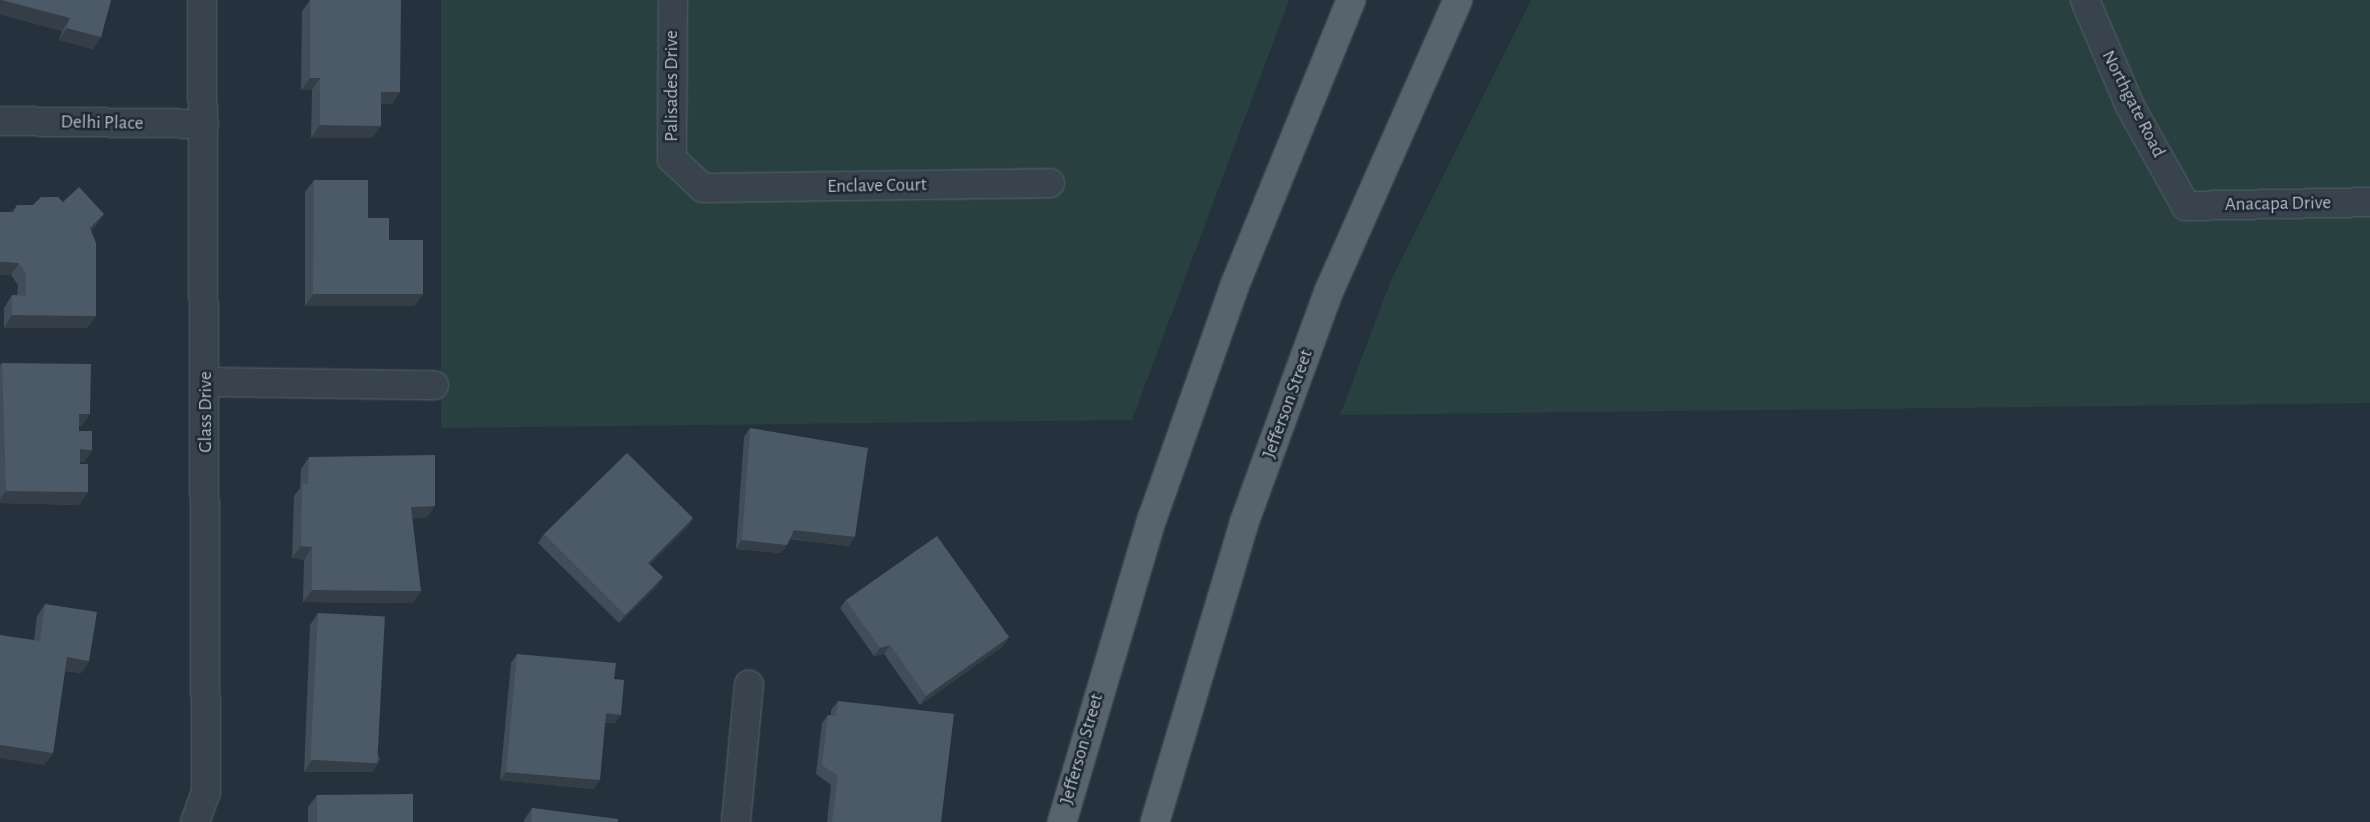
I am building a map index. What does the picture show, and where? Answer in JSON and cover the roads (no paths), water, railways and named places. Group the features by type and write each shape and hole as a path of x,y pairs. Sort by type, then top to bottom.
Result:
{"main road":[{"name":"Jefferson Street","path":"1062,822 1152,519 1234,287 1351,0"},
{"name":"Jefferson Street","path":"1154,822 1244,523 1329,291 1458,0"}],"street":[{"name":"Glass Drive","path":"195,822 206,792 206,382 202,0"},
{"name":"Palisades Drive","path":"672,0 672,159 703,188"},
{"name":"Northgate Road","path":"2085,0 2130,106 2186,206"},
{"name":"Delhi Place","path":"0,121 204,124"},
{"name":"Enclave Court","path":"703,188 1050,183"},
{"name":"Anacapa Drive","path":"2186,206 2370,202"},
{"path":"206,382 434,385"},
{"path":"736,822 749,685"}]}
